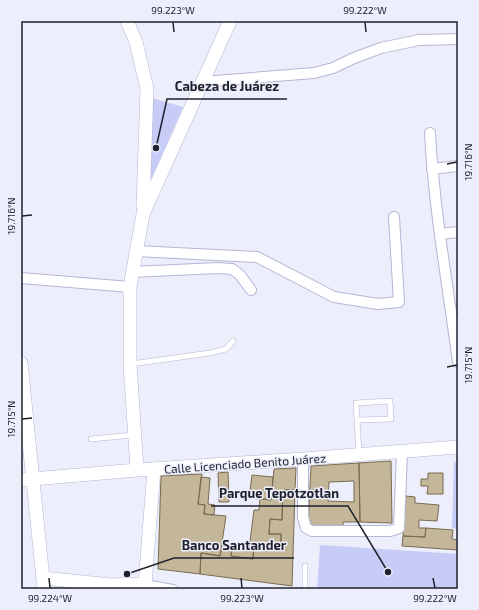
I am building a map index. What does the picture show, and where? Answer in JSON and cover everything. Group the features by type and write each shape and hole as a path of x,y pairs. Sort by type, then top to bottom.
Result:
{"street":[{"path":"127,21 136,42 147,89 143,214 130,287 130,364 137,470"},
{"path":"143,214 229,23"},
{"path":"202,82 314,73 333,68 381,48 418,40 458,39"},
{"path":"430,134 432,169 440,234 455,320 458,362"},
{"path":"432,169 458,166"},
{"path":"136,251 257,257 334,297 378,304 399,302 394,217"},
{"path":"440,234 458,232"},
{"path":"132,272 218,268 232,269 240,275 251,290"},
{"path":"21,278 130,287"},
{"path":"21,363 27,480 44,584 111,587 145,584 173,589"},
{"name":"Calle Licenciado Benito Juárez","path":"27,480 137,470 458,447"},
{"path":"303,459 304,517 306,528 312,531 390,531 399,528 402,452"},
{"path":"145,584 154,469"}],"lane":[{"path":"130,364 210,353 226,349 233,341"},
{"path":"357,420 391,419 390,401 356,403 357,420 360,455"},
{"path":"91,439 135,435"},
{"path":"304,589 305,566"}],"shaded area":[{"path":"152,98 183,107 146,190"},
{"path":"454,462 458,462 458,529 452,528"},
{"path":"320,545 458,554 458,589 317,589"}],"building":[{"path":"391,461 392,523 360,522 359,463"},
{"path":"359,463 360,522 343,522 343,528 308,526 311,466","holes":["354,481 354,502 328,501 329,482"]},
{"path":"296,468 295,490 283,490 282,520 270,519 269,534 281,534 281,547 254,544 253,559 231,556 232,547 249,549 254,510 259,510 260,498 271,500 274,469"},
{"path":"228,472 229,502 219,502 218,473"},
{"path":"428,473 443,473 443,494 427,494 428,486 421,486 421,479 428,479"},
{"path":"202,474 198,504 205,505 204,514 226,516 220,556 201,553 200,574 158,569 161,476"},
{"path":"252,475 273,477 271,500 249,498"},
{"path":"201,477 210,478 208,504 215,505 214,515 204,514 205,505 198,504"},
{"path":"283,490 295,490 292,586 200,574 201,553 220,556 223,542 233,543 231,556 253,559 254,544 281,547 281,534 269,534 270,519 282,520"},
{"path":"406,496 415,497 415,503 439,505 437,521 419,520 419,528 426,528 425,537 403,536"},
{"path":"426,528 453,530 452,539 458,540 458,550 402,546 403,536 425,537"}],"place":[{"name":"Cabeza de Juárez","path":"156,148"},
{"name":"Parque Tepotzotlan","path":"388,572"},
{"name":"Banco Santander","path":"127,574"}]}
